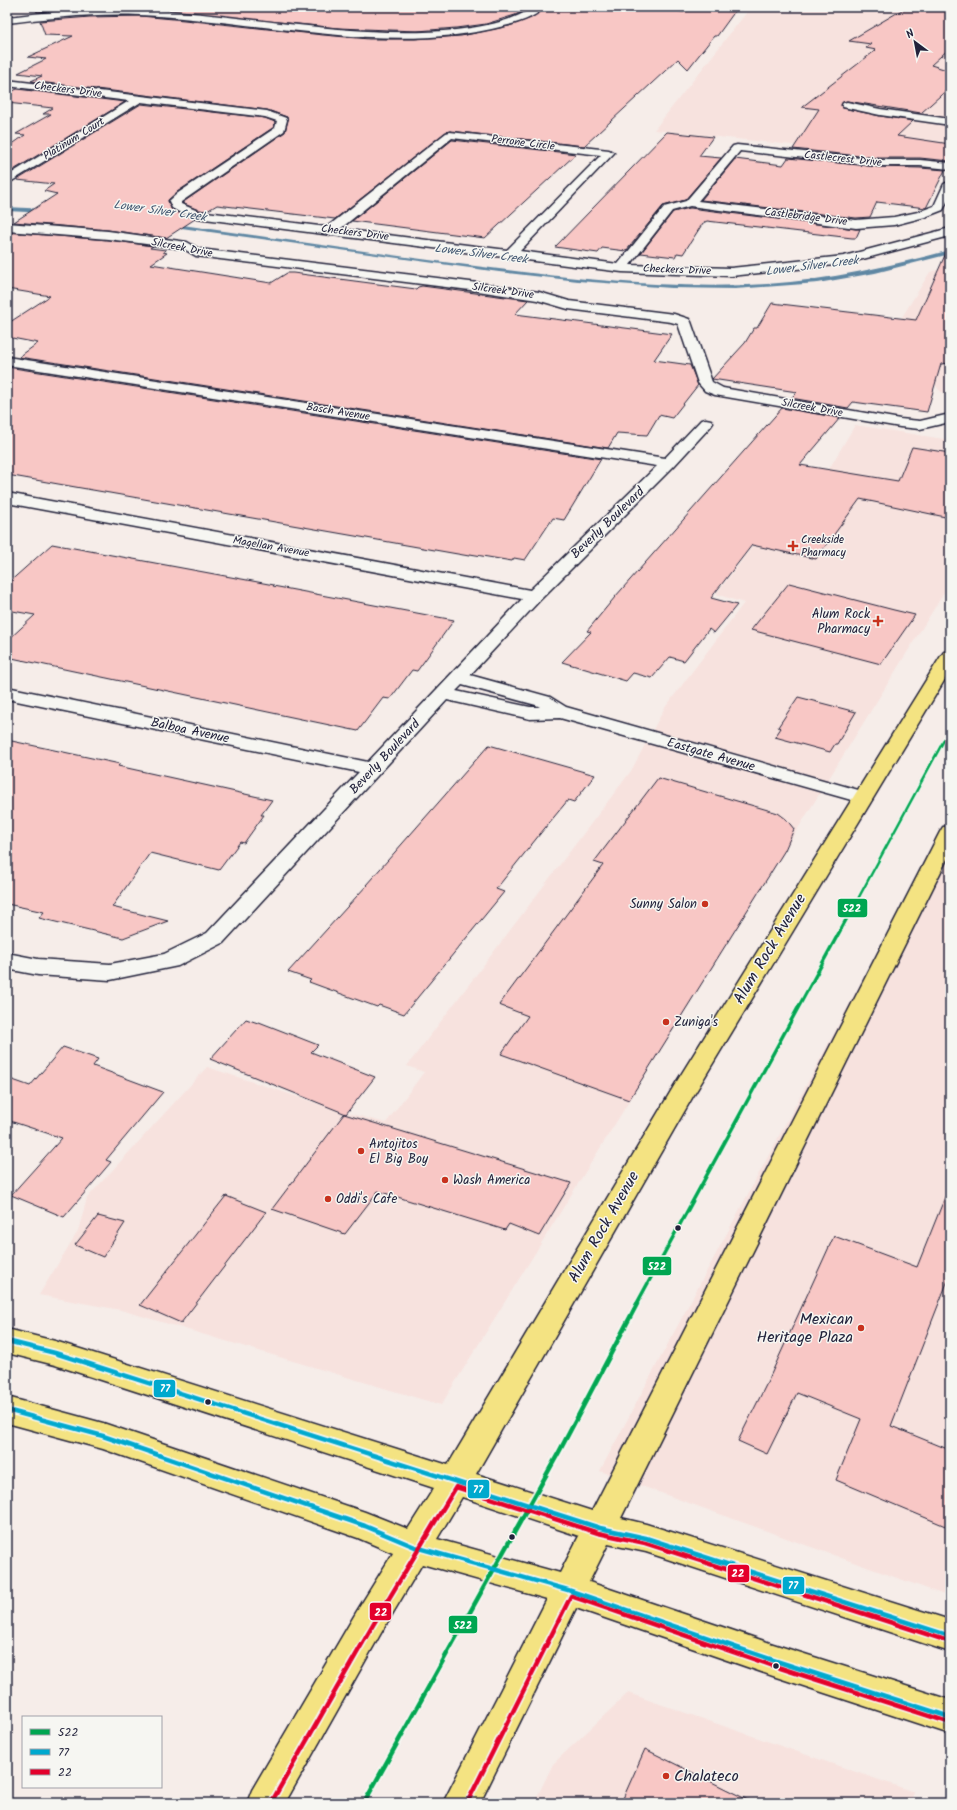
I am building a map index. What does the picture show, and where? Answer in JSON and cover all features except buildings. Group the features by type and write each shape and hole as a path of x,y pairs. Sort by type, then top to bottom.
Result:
{"main road":[{"name":"Alum Rock Avenue","path":"266,1803 369,1622 483,1435 683,1092 862,797 950,656"},
{"path":"461,1803 950,832"},
{"path":"7,1341 55,1353 600,1528 646,1538 950,1636"},
{"path":"7,1410 103,1436 365,1526 415,1547 568,1590 766,1658 950,1717"}],"street":[{"path":"7,12 11,19 110,11 182,16 299,29 432,36 506,24 528,16 540,7"},
{"name":"Checkers Drive","path":"7,83 267,114 282,120 280,129 175,201 176,206 183,210 197,214 622,268 731,272 844,260 950,232"},
{"name":"Platinum Court","path":"7,181 140,98"},
{"path":"847,105 880,112 950,122"},
{"name":"Perrone Circle","path":"331,230 450,135 609,153 511,253"},
{"name":"Castlecrest Drive","path":"690,203 737,148 879,163 920,163 950,166"},
{"name":"Castlebridge Drive","path":"690,203 856,224 894,221 921,215 939,208 950,184"},
{"path":"622,268 625,262 668,209 690,203"},
{"name":"Silcreek Drive","path":"7,228 108,235 187,246 196,252 486,288 539,296 568,305 674,318 684,322 705,383 710,388 720,392 900,423 920,425 950,418"},
{"name":"Basch Avenue","path":"7,360 669,463"},
{"name":"Beverly Boulevard","path":"7,961 38,967 110,972 170,961 214,938 374,769 534,596 669,463 706,423"},
{"name":"Magellan Avenue","path":"7,498 534,596"},
{"name":"Eastgate Avenue","path":"459,678 543,701 560,712 862,797"},
{"name":"Balboa Avenue","path":"7,693 374,769"},
{"name":"Eastgate Avenue","path":"444,694 530,713 560,712"}],"shaded area":[{"path":"751,7 950,7 950,162 654,130"},
{"path":"950,266 950,393 941,392 915,362 894,330 930,272"},
{"path":"855,425 950,440 950,583 441,1405 121,1310 39,1295 78,1231 87,1198 207,1067 344,1112 386,1123 424,1072 407,1066 631,771 664,709 744,603 716,594 795,491 829,469"},
{"path":"950,816 950,1597 600,1471"},
{"path":"628,1693 914,1792 911,1803 534,1803 553,1764"}],"waterway":[{"name":"Lower Silver Creek","path":"7,209 46,211"},
{"name":"Lower Silver Creek","path":"169,225 546,276 672,286 767,286 818,281 875,271 950,252"}],"transit line":[{"name":"522","path":"364,1803 559,1452 663,1255 950,729"},
{"name":"77","path":"7,1341 55,1353 600,1528 646,1538 950,1636"},
{"name":"77","path":"7,1410 103,1436 365,1526 415,1547 568,1590 773,1660 950,1717"},
{"name":"22","path":"271,1803 373,1625 456,1487 598,1533 645,1543 948,1641"},
{"name":"22","path":"467,1803 571,1596 771,1665 948,1722"}],"place":[{"name":"Creekside Pharmacy","path":"793,546"},
{"name":"Alum Rock Pharmacy","path":"878,621"},
{"name":"Sunny Salon","path":"705,904"},
{"name":"Zuniga's","path":"666,1022"},
{"name":"Antojitos El Big Boy","path":"361,1151"},
{"name":"Wash America","path":"445,1180"},
{"name":"Oddi's Cafe","path":"328,1199"},
{"name":"Mexican Heritage Plaza","path":"861,1328"},
{"name":"Chalateco","path":"666,1776"}]}
